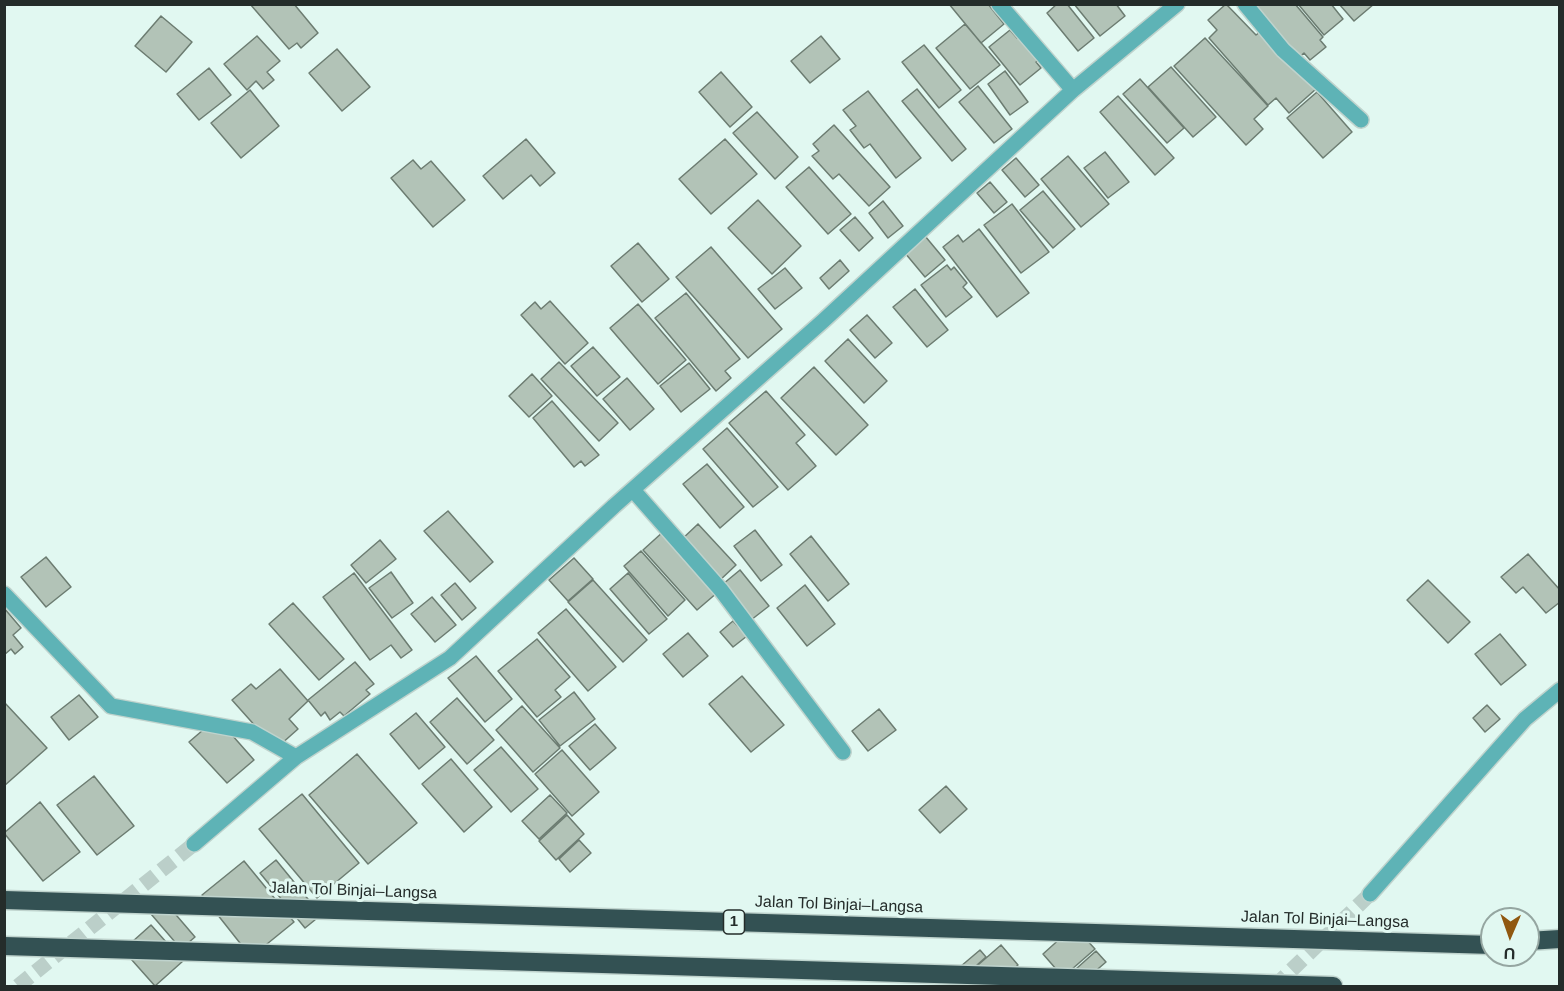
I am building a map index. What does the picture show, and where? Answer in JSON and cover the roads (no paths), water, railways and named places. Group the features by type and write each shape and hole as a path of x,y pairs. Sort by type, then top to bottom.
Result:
{"highway":[{"name":"Jalan Tol Binjai–Langsa","path":"4,900 1480,943"},
{"path":"1540,940 1560,939"},
{"path":"4,946 1333,987"},
{"path":"1540,946 1560,947"}],"street":[{"path":"999,4 1073,90"},
{"path":"194,844 296,757 450,658 633,490 823,321 1073,90 1177,4"},
{"path":"1245,4 1283,50 1361,120"},
{"path":"633,490 721,590 843,752"},
{"path":"4,594 111,706 252,732 296,757"},
{"path":"1370,894 1525,719 1560,690"}],"tunnel":[{"path":"18,986 194,844"},
{"path":"1275,986 1370,894"}]}
